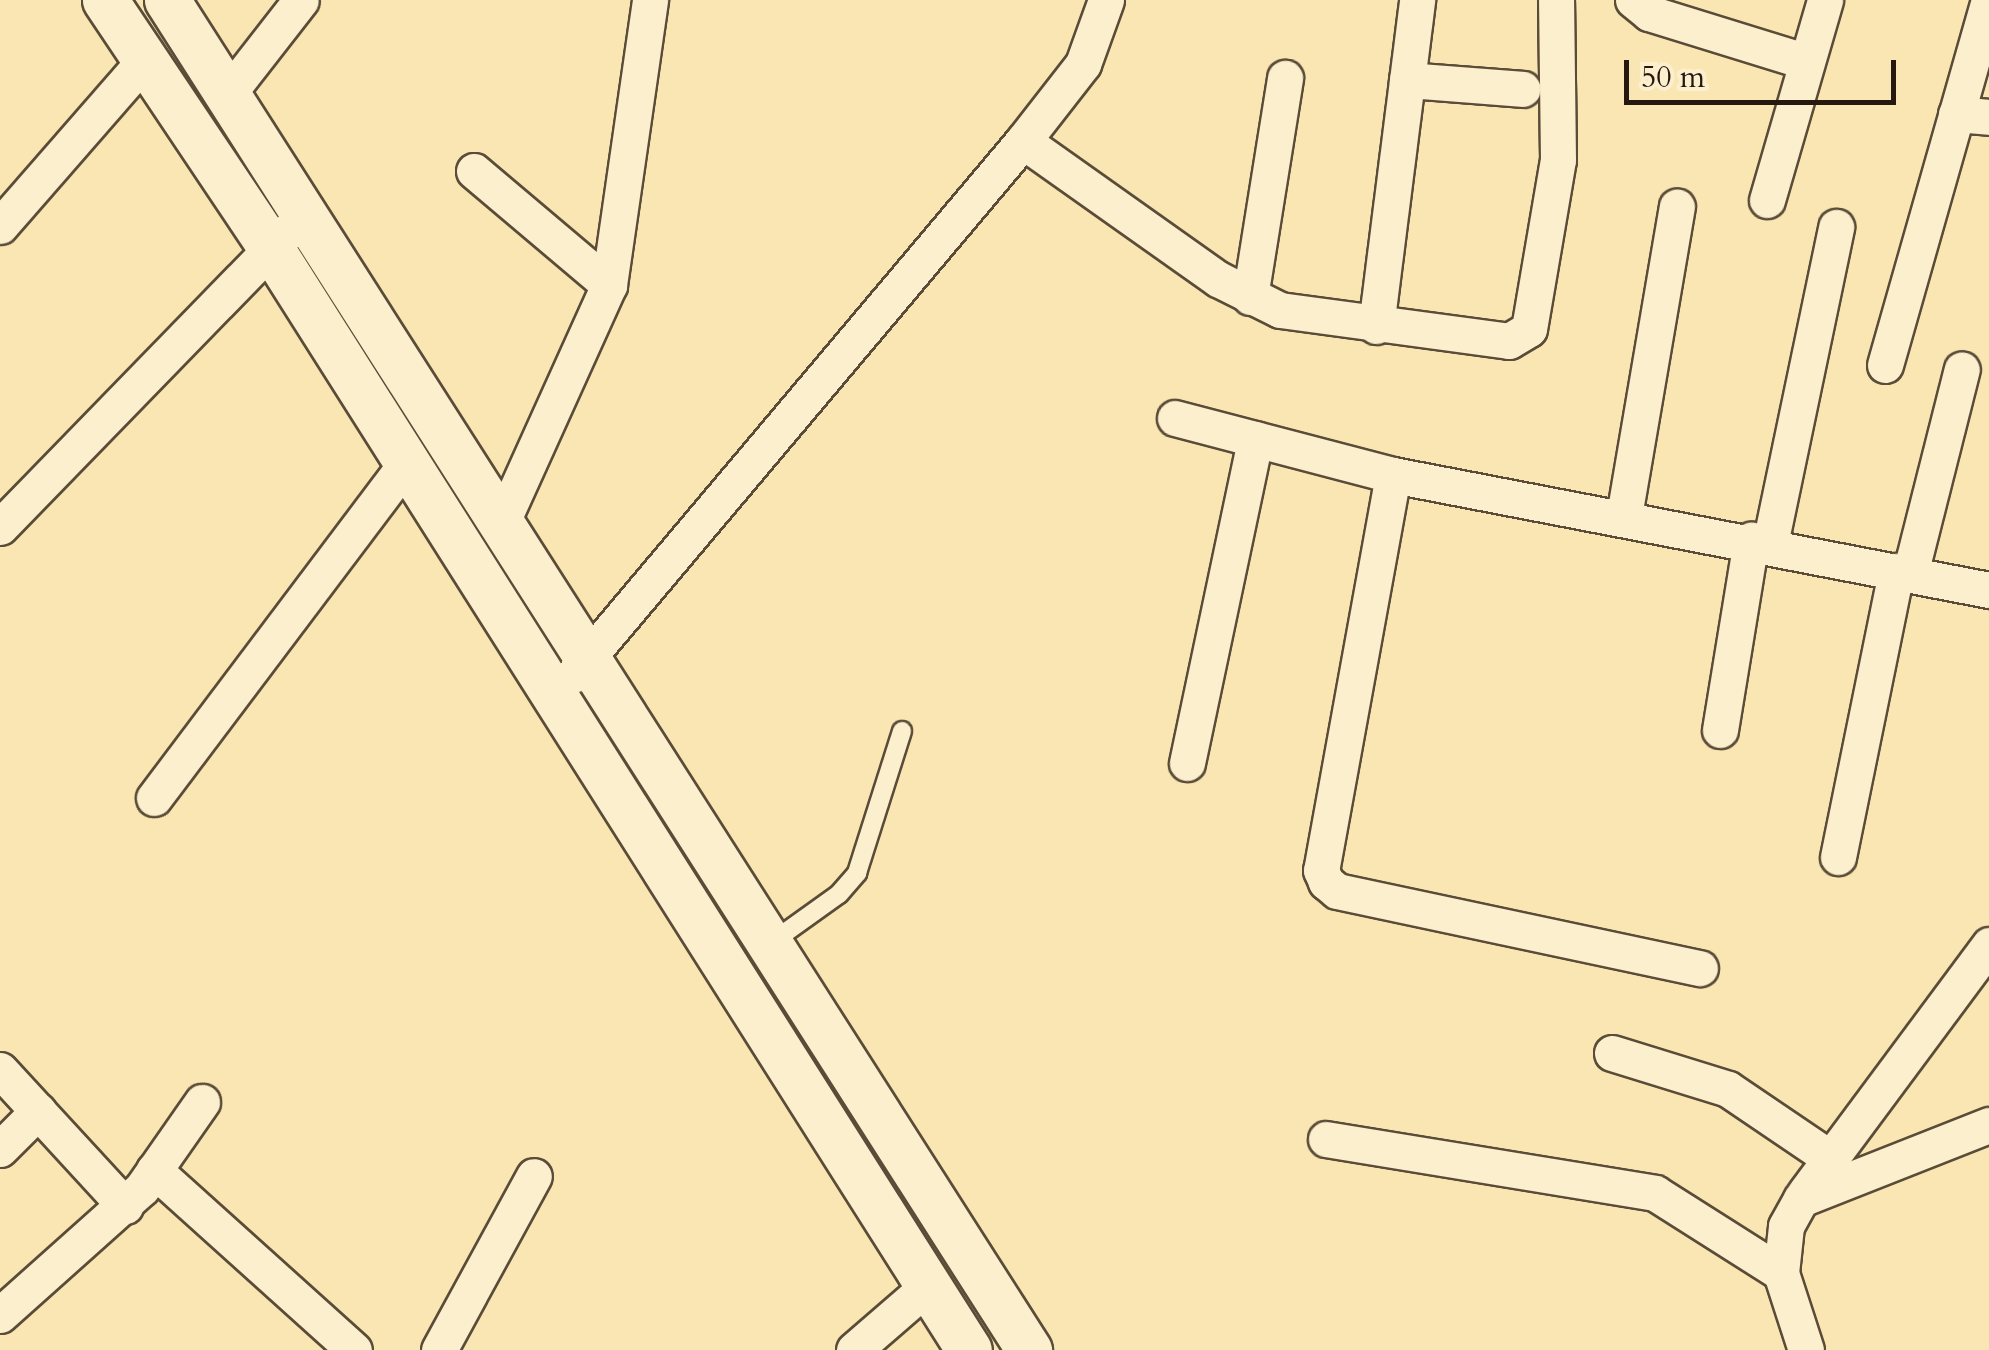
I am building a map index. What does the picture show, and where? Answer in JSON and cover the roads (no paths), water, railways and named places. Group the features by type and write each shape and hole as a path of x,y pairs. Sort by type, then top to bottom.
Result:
{"street":[{"path":"105,0 271,248 968,1349 1019,1334 167,0"},
{"path":"227,95 301,0"},
{"path":"501,524 609,285 650,0"},
{"path":"554,698 1023,141 1083,64 1106,0"},
{"path":"1376,326 1418,0"},
{"path":"1023,141 1250,297 1316,320 1509,341 1528,328 1558,160 1556,0"},
{"path":"1632,0 1649,13 1807,62"},
{"path":"1766,200 1825,0"},
{"path":"1884,365 1972,115 1988,0"},
{"path":"0,226 145,60"},
{"path":"1250,297 1285,78"},
{"path":"1407,80 1523,88"},
{"path":"474,170 609,285"},
{"path":"1624,516 1678,207"},
{"path":"0,527 304,215"},
{"path":"1720,730 1760,542 1836,228"},
{"path":"1838,858 1903,572 1962,368"},
{"path":"1174,418 1393,474 1760,542 1989,590"},
{"path":"1187,762 1255,439"},
{"path":"154,798 406,463"},
{"path":"1393,474 1321,870 1326,882 1337,891 1700,968"},
{"path":"1806,1350 1780,1273 1786,1226 1830,1158 1989,945"},
{"path":"1612,1052 1728,1089 1830,1158"},
{"path":"0,1070 125,1206"},
{"path":"0,1315 125,1206 202,1102"},
{"path":"0,1149 38,1111"},
{"path":"1801,1199 1989,1125"},
{"path":"1326,1139 1654,1193 1780,1273"},
{"path":"154,1170 354,1350"},
{"path":"439,1350 534,1176"},
{"path":"854,1350 928,1286"}],"lane":[{"path":"769,944 839,894 857,873 902,731"}]}
